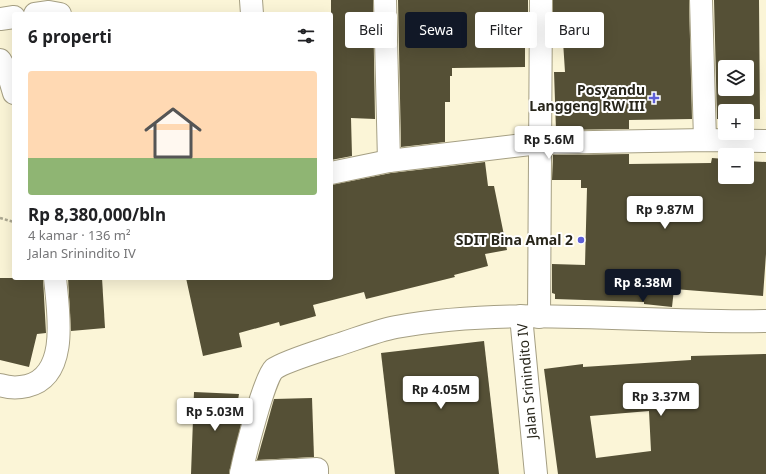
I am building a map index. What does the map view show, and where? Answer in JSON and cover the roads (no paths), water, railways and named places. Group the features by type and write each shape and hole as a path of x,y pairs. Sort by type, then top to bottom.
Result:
{"street":[{"path":"251,0 252,12"},
{"path":"385,0 390,161"},
{"path":"317,474 316,469 241,473 265,386 274,369 313,353 394,328 478,317 530,317 540,143 540,0"},
{"path":"701,0 705,140"},
{"path":"0,19 12,17"},
{"path":"0,60 9,76 12,86"},
{"path":"333,173 390,161 540,143 705,140 766,142"},
{"path":"0,385 8,388 33,384 40,380 53,366 57,355 59,333 54,280"},
{"name":"Jalan Srinindito IV","path":"536,474 530,317 728,322 766,321"}],"place":[{"name":"Posyandu Langgeng RW III","path":"654,98"},
{"name":"SDIT Bina Amal 2","path":"581,240"}]}
